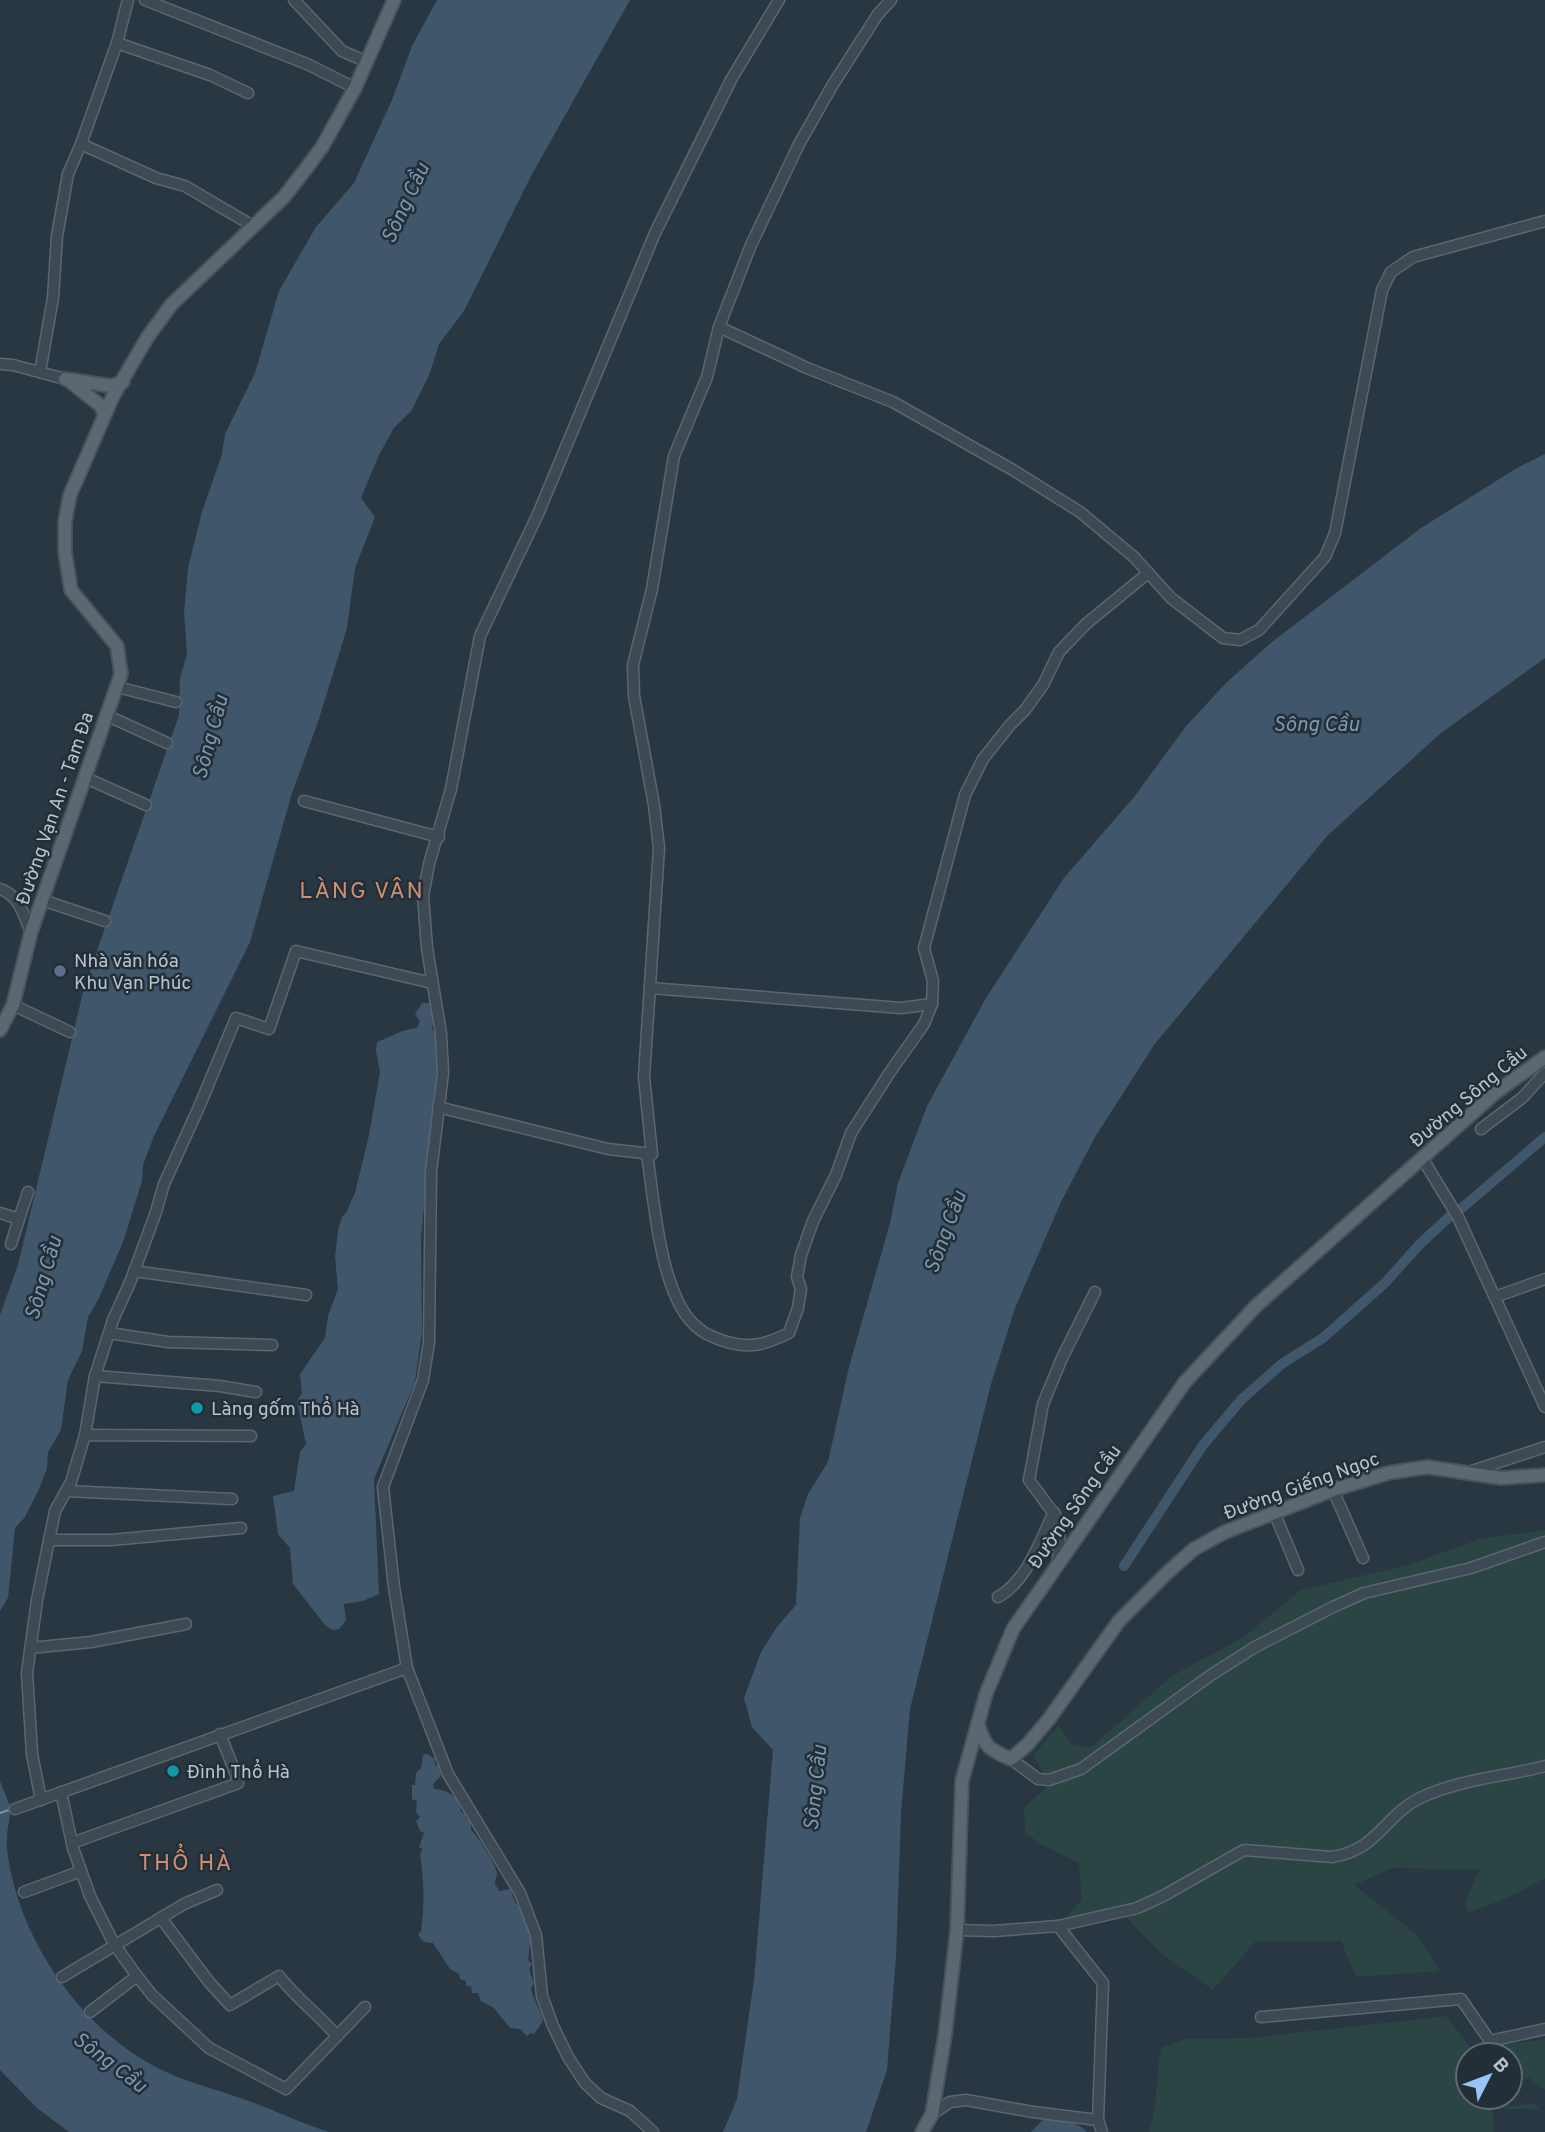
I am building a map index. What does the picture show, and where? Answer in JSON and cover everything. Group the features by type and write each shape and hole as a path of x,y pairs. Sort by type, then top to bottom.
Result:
{"main road":[{"path":"65,379 94,400 104,414 148,338 171,305 284,197 322,148 355,88 394,0"},
{"path":"65,379 111,386 123,382"},
{"name":"Đường Vạn An - Tam Đa","path":"0,1030 13,1005 31,932 121,674 117,646 71,590 65,552 65,521 70,495 104,414"},
{"name":"Đường Sông Cầu","path":"922,2132 932,2113 945,2035 957,1930 962,1781 986,1694 1013,1629 1185,1382 1256,1306 1495,1093 1545,1057"},
{"name":"Đường Giếng Ngọc","path":"1011,1759 1023,1750 1049,1719 1119,1621 1194,1549 1240,1524 1388,1473 1427,1467 1501,1478 1545,1475"},
{"path":"978,1724 990,1750 1011,1759"}],"street":[{"path":"40,372 52,298 57,236 68,174 117,43 128,0"},
{"path":"145,0 307,64 355,88"},
{"path":"294,0 342,51 367,62"},
{"path":"653,2132 630,2110 601,2098 586,2083 568,2057 553,2026 542,1996 536,1935 520,1893 449,1774 407,1668 394,1587 383,1487 423,1380 429,1342 431,1172 443,1073 441,1034 423,917 423,896 429,864 452,789 480,636 538,514 655,233 732,78 779,0"},
{"path":"438,1107 596,1146 652,1154 643,1077 659,848 634,696 633,665 652,589 674,456 707,377 719,327 751,245 799,144 878,14 891,0"},
{"path":"117,43 210,75 248,93"},
{"path":"81,144 156,178 185,186 253,226"},
{"path":"719,327 807,368 894,402 1013,470 1080,512 1134,556 1171,598 1223,638 1240,640 1259,630 1325,557 1335,533 1382,290 1391,272 1413,257 1545,221"},
{"path":"0,364 65,379"},
{"path":"647,1154 660,1246 670,1282 684,1311 696,1327 720,1340 739,1345 765,1344 789,1333 798,1308 801,1289 797,1277 801,1255 851,1133 924,1024 932,1004 933,981 924,948 964,795 983,759 1043,685 1059,652 1086,624 1148,573"},
{"path":"117,687 176,702"},
{"path":"108,716 167,743"},
{"path":"86,778 146,805"},
{"path":"304,802 439,838"},
{"path":"0,889 18,900 31,932"},
{"path":"43,900 105,921"},
{"path":"41,1800 32,1754 27,1673 55,1511 71,1482 85,1435 95,1376 156,1212 163,1184 236,1018 269,1029 296,951 432,983"},
{"path":"650,988 901,1008 932,1004"},
{"path":"13,1005 70,1032"},
{"path":"1481,1129 1522,1098 1545,1073"},
{"path":"1422,1158 1458,1217 1545,1407"},
{"path":"11,1244 28,1192"},
{"path":"0,1213 19,1219"},
{"path":"134,1270 306,1296"},
{"path":"1495,1297 1545,1279"},
{"path":"1058,1562 1060,1522 1029,1480 1036,1436 1051,1384 1095,1292"},
{"path":"109,1333 168,1342 272,1345"},
{"path":"95,1376 256,1392"},
{"path":"85,1435 251,1436"},
{"path":"1466,1473 1545,1447"},
{"path":"1333,1490 1363,1558"},
{"path":"66,1491 232,1499"},
{"path":"998,1597 1021,1576 1054,1512"},
{"path":"1274,1512 1298,1570"},
{"path":"49,1540 111,1540 242,1528"},
{"path":"1011,1759 1038,1779 1049,1780 1081,1769 1233,1661 1272,1637 1333,1607 1364,1593 1461,1571 1545,1542"},
{"path":"30,1648 79,1644 186,1624"},
{"path":"15,1808 407,1668"},
{"path":"72,1843 238,1783 220,1734"},
{"path":"957,1930 994,1931 1058,1926 1148,1904 1244,1850 1332,1857 1345,1855 1372,1840 1417,1800 1466,1782 1545,1766"},
{"path":"61,1792 81,1871 114,1944 152,1995 209,2048 286,2089 365,2007"},
{"path":"24,1892 81,1871"},
{"path":"62,1977 184,1904 217,1890"},
{"path":"161,1918 209,1982 230,2004 279,1976 297,1999 320,2016 337,2036"},
{"path":"1058,1926 1103,1983 1098,2120 1102,2132"},
{"path":"90,2012 137,1976"},
{"path":"1261,2017 1461,1999 1490,2040 1545,2029"},
{"path":"932,2113 950,2102 967,2100 1098,2120"}],"green space":[{"path":"1545,1530 1545,1878 1509,1897 1469,1913 1465,1902 1479,1870 1393,1868 1354,1885 1417,1935 1440,1971 1356,1977 1341,1941 1256,1941 1213,1990 1161,1953 1119,1910 1065,1918 1082,1900 1079,1863 1044,1846 1025,1833 1024,1808 1048,1786 1034,1754 1058,1726 1072,1744 1091,1747 1172,1676 1242,1638 1301,1590 1408,1565 1480,1539"},
{"path":"1446,2016 1466,2041 1454,2041 1454,2111 1492,2111 1494,2132 1149,2132 1154,2112 1161,2048 1186,2039 1248,2038"},
{"path":"1545,2039 1545,2090 1529,2078 1524,2079 1524,2042"},
{"path":"1534,2103 1539,2109 1524,2109 1524,2105"}],"water":[{"name":"Sông Cầu","path":"437,0 630,0 531,176 464,311 439,344 430,373 412,410 394,428 379,455 361,498 375,517 355,568 347,628 318,722 292,793 250,942 154,1136 143,1165 142,1181 123,1242 88,1317 82,1351 68,1380 61,1430 48,1452 47,1468 39,1489 25,1517 15,1528 8,1598 0,1611 0,1315 18,1265 84,988 179,715 180,678 187,654 184,612 188,568 202,512 222,454 225,434 255,373 279,291 316,227 354,183 392,100 412,46"},
{"name":"Sông Cầu","path":"1545,454 1545,658 1441,733 1328,835 1154,1045 1095,1137 1061,1202 1015,1308 991,1384 910,1709 901,1812 896,1956 887,2070 866,2132 723,2132 737,2099 754,1980 773,1750 752,1727 744,1698 761,1652 796,1605 800,1518 808,1494 828,1462 849,1367 890,1223 898,1183 927,1106 986,998 1064,878 1134,797 1187,725 1228,681 1272,642 1421,528 1517,468"},
{"path":"422,1003 430,1003 434,1015 432,1029 437,1036 437,1069 421,1237 422,1332 415,1382 374,1479 379,1594 363,1601 344,1604 346,1620 339,1629 332,1630 325,1625 293,1584 290,1548 278,1534 273,1496 294,1491 300,1452 306,1444 297,1401 302,1393 300,1374 325,1338 328,1316 338,1289 335,1257 338,1230 355,1193 369,1135 380,1072 377,1042 417,1028 420,1021 415,1014"},
{"path":"427,1754 435,1759 441,1776 433,1784 434,1789 456,1798 461,1812 466,1819 471,1820 471,1830 494,1864 497,1873 495,1884 499,1891 510,1889 516,1904 520,1905 531,1937 528,1960 532,1964 529,1969 534,1983 531,1988 543,2021 534,2034 527,2036 520,2029 510,2028 494,2008 481,2001 478,1993 472,1993 471,1986 466,1986 466,1981 450,1969 433,1943 424,1941 418,1934 421,1931 423,1901 420,1853 423,1849 419,1847 424,1833 420,1831 416,1821 420,1817 416,1812 417,1801 412,1799 412,1785 415,1785 416,1773 421,1768 423,1755"},
{"name":"Sông Cầu","path":"0,1781 10,1807 7,1834 9,1861 23,1913 51,1968 90,2017 113,2038 164,2071 329,2132 69,2132 37,2108 0,2070"},
{"path":"1045,2118 1073,2123 1087,2132 1031,2132"}],"waterway":[{"path":"1462,1208 1545,1137"},
{"path":"1124,1566 1203,1445 1241,1400 1283,1363 1323,1338 1385,1283 1449,1217"}],"ferry route":[{"path":"0,1813 12,1809"}],"place":[{"name":"Nhà văn hóa Khu Vạn Phúc","path":"60,971"},
{"name":"Làng gốm Thổ Hà","path":"197,1408"},
{"name":"Đình Thổ Hà","path":"173,1771"}],"district":[{"name":"LÀNG VÂN","path":"362,890"},
{"name":"THỔ HÀ","path":"186,1862"}]}
